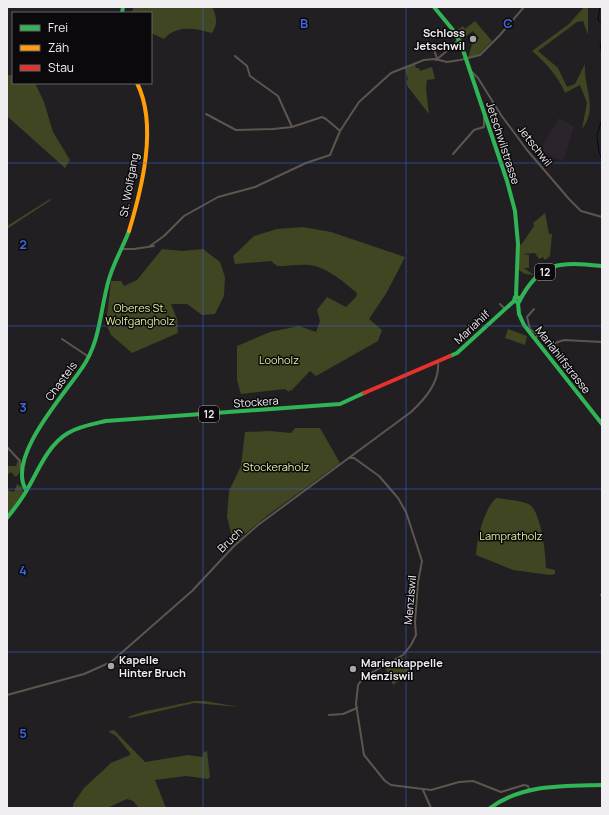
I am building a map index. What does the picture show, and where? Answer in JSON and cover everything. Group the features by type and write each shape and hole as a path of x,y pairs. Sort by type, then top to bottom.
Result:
{"main road":[{"name":"Jetschwilstrasse","path":"434,7 450,25 458,39 507,181 515,211 518,244 517,299"},
{"name":"St. Wolfgang","path":"107,288 132,221 142,171 146,118 144,100 137,84"},
{"name":"Mariahilf","path":"438,362 462,350 517,299 535,280 558,265 568,263 602,266"},
{"name":"Chastels","path":"23,481 25,456 33,435 89,357 97,336 107,288"},
{"name":"Mariahilfstrasse","path":"517,299 522,322 536,337 602,424"},
{"name":"Stockera","path":"26,490 42,461 54,445 72,431 91,424 106,421 338,404 438,362"},
{"path":"23,481 29,485"},
{"path":"23,481 26,490"},
{"name":"12","path":"7,518 26,490"},
{"path":"490,808 508,795 529,790 602,785"}],"street":[{"path":"436,59 443,62 460,60 483,52 504,31 524,7"},
{"path":"150,246 164,236 184,216 218,197 255,187 306,163 330,155 340,131 363,97 391,73 419,62 436,59 454,45 458,39"},
{"path":"420,46 428,43 432,45 436,59"},
{"path":"235,56 246,66 250,79"},
{"path":"460,60 468,65"},
{"name":"Jetschwil","path":"470,71 478,78 502,115 531,155 568,199 582,211 602,217"},
{"path":"250,76 278,96 292,127"},
{"path":"453,154 474,130 484,127 484,113"},
{"path":"206,114 236,130 273,130 292,127 322,118 326,119 340,131"},
{"path":"122,249 154,246"},
{"path":"500,304 505,309"},
{"path":"534,309 527,317 527,320 530,329 536,337 544,341 552,344 564,340 602,342"},
{"path":"62,339 89,357"},
{"name":"Bruch","path":"7,695 84,674 112,661 192,591 234,546 258,525 419,405 437,378 438,362"},
{"path":"7,447 20,461 23,481"},
{"path":"348,458 354,458 354,454"},
{"name":"Menziswil","path":"354,458 379,476 398,498 406,512 422,562 418,582 415,622 416,635 403,655 361,679 356,692 363,752 388,784 423,790 469,781 479,782 502,792 524,785 528,786 529,790"},
{"path":"329,716 343,714 357,708"},
{"path":"423,790 431,808"}],"shaded area":[{"path":"559,118 574,127 563,161 546,154 542,147"}],"green space":[{"path":"134,7 212,7 216,17 216,23 212,33 193,29 181,29 169,34 164,39 152,33 152,12 132,12"},
{"path":"584,7 588,7 588,35 583,21 577,22 538,51 558,68 567,87 575,84 585,64 590,105 587,121 582,129 587,103 580,85 565,93 551,70 532,51 569,24"},
{"path":"475,21 492,41 478,55 468,58 472,44 479,38 473,31 461,40 456,31 463,26 465,29"},
{"path":"415,64 416,68 419,68 420,71 432,67 435,79 427,80 426,89 429,114 408,87 406,81 408,80 405,68"},
{"path":"12,74 12,84 35,84 44,102 53,132 70,160 65,168 7,116 7,75"},
{"path":"50,199 51,200 7,229 7,226"},
{"path":"545,213 549,234 552,234 550,256 545,260 543,257 539,259 535,253 523,254 529,255 529,268 524,268 534,275 525,274 519,270 519,244 521,245 534,226 533,223"},
{"name":"Looholz","path":"303,227 331,232 405,257 387,292 369,319 382,330 378,341 316,376 310,371 291,391 289,390 289,392 285,389 241,394 237,380 237,346 270,332 299,326 316,332 320,321 317,310 327,297 346,307 356,297 357,293 342,281 326,270 315,266 277,266 271,261 235,264 233,256 254,236 277,229"},
{"name":"Oberes St. Wolfgangholz","path":"162,249 183,251 203,249 220,262 225,277 224,296 215,314 202,315 187,304 171,304 177,319 178,333 132,353 111,335 106,324 111,281 121,281 124,286 137,280"},
{"path":"508,329 527,336 525,345 505,338"},
{"name":"Stockeraholz","path":"295,428 320,428 340,463 268,515 235,542 232,537 227,517 229,491 241,466 245,432 270,431 291,433"},
{"path":"18,460 20,469 18,475 16,477 11,472 7,475 7,466 16,466"},
{"path":"17,484 22,487 23,492 7,517 8,490 14,492"},
{"name":"Lampratholz","path":"496,498 524,502 534,509 542,534 546,568 555,570 555,574 550,575 513,570 476,555 482,524 488,509"},
{"path":"402,657 408,664 410,662 414,665 417,663 420,665 393,685 385,667"},
{"path":"194,701 205,701 239,707 194,703 130,718 128,717 142,712"},
{"path":"114,730 145,762 188,755 202,757 204,752 207,751 210,777 208,779 186,776 155,780 166,808 139,808 133,801 127,799 107,808 73,808 73,804 84,788 111,763 130,755 116,736 109,732"}],"waterway":[{"path":"600,7 598,20 602,24"},
{"path":"602,40 600,45 602,55"},
{"path":"597,135 602,119"},
{"path":"597,137 599,152 602,159"}],"traffic: fast":[{"path":"122,12 123,7"},
{"path":"434,7 453,30 461,44 507,181 515,211 518,244 516,296"},
{"path":"26,490 22,476 24,461 30,444 40,426 88,358 97,336 109,279 129,231"},
{"path":"514,301 519,302 535,278 544,271 553,267 575,264 602,266"},
{"path":"450,356 457,353 514,301 515,297 520,298"},
{"path":"518,303 519,314 524,325 602,424"},
{"path":"7,518 23,496 49,451 61,438 82,427 106,421 340,404 364,393"},
{"path":"490,808 516,794 530,790 558,786 602,785"}],"traffic: slow":[{"path":"129,231 139,196 146,157 146,118 143,100 137,84"}],"traffic: jam":[{"path":"364,393 450,356"}],"place":[{"name":"Schloss Jetschwil","path":"473,39"},
{"name":"Kapelle Hinter Bruch","path":"111,666"},
{"name":"Marienkappelle Menziswil","path":"353,669"}]}
